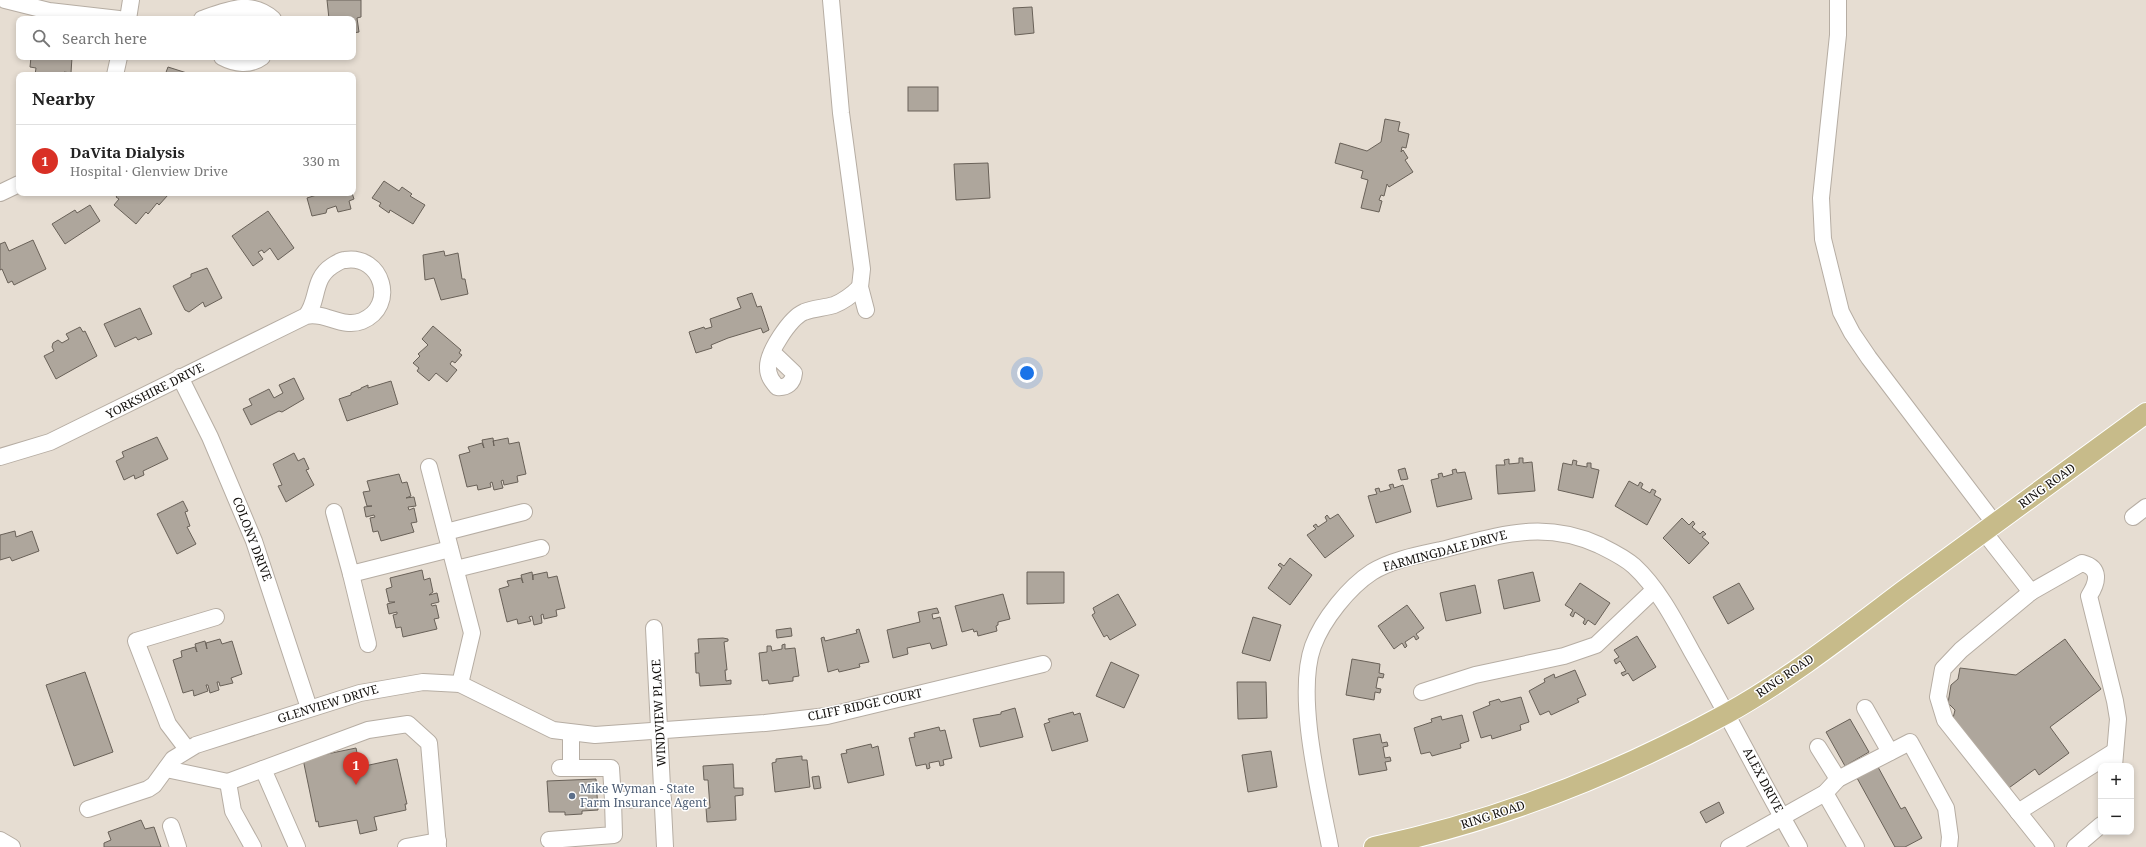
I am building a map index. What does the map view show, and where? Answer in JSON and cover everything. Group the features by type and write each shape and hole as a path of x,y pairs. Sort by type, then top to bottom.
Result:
{"main road":[{"name":"RING ROAD","path":"1374,847 1458,827 1563,791 1655,751 1727,713 1822,651 2146,413"}],"street":[{"path":"5,0 10,3 49,11 93,16"},
{"path":"128,16 130,0"},
{"path":"830,0 841,113 862,269 860,288 866,310"},
{"path":"1838,0 1838,35 1821,198 1823,239 1839,304 1852,333 1989,528 2031,592"},
{"path":"208,16 231,5 243,2 258,2 271,16"},
{"path":"116,72 118,60"},
{"path":"227,60 231,62 246,63 254,60"},
{"path":"0,193 16,185"},
{"path":"355,258 365,262 379,276 383,296 380,306 375,313 364,320 345,324 315,314 306,316 312,308 319,279 329,268 338,263 355,258"},
{"path":"772,352 791,321 797,316 803,312 834,305 850,297 860,288"},
{"name":"YORKSHIRE DRIVE","path":"0,456 50,442 123,408 180,377 306,316"},
{"name":"COLONY DRIVE","path":"180,377 210,437 254,541 309,708"},
{"path":"429,467 472,633 460,684"},
{"path":"2133,517 2146,507"},
{"path":"334,512 368,644"},
{"path":"446,532 524,512"},
{"name":"FARMINGDALE DRIVE","path":"1330,847 1313,760 1307,706 1307,673 1313,645 1332,613 1354,586 1374,571 1399,561 1509,533 1538,531 1563,532 1588,540 1613,552 1633,565 1654,590 1727,713"},
{"path":"456,569 541,548"},
{"path":"351,574 450,549"},
{"path":"2018,812 2115,759 2118,719 2115,701 2089,596 2096,584 2097,577 2090,565 2082,563 2031,592 1961,650 1943,670 1938,697 1945,720 2018,812 2046,847"},
{"path":"1422,692 1474,675 1564,656 1596,645 1654,590"},
{"path":"187,749 168,724 136,641 216,617"},
{"name":"WINDVIEW PLACE","path":"654,628 665,847"},
{"name":"CLIFF RIDGE COURT","path":"660,729 765,723 827,716 1043,664"},
{"name":"GLENVIEW DRIVE","path":"88,809 148,789 154,785 173,759 187,749 309,708 380,688 423,682 460,684 535,723 553,730 571,734 595,735 660,729"},
{"path":"1865,708 1890,752"},
{"name":"ALEX DRIVE","path":"1727,713 1798,847"},
{"path":"166,769 228,782 368,730 408,724 429,743 438,844 406,847"},
{"path":"549,840 614,835 610,768 565,768 571,734"},
{"path":"1729,847 1826,794 1838,779 1910,742 1946,808 1950,837 1948,847"},
{"path":"1818,747 1838,779"},
{"path":"263,769 297,847"},
{"path":"228,782 233,811 253,847"},
{"path":"1826,794 1856,847"},
{"path":"613,800 663,799"},
{"path":"171,826 178,847"},
{"path":"2075,847 2098,828"},
{"path":"0,840 12,847"}],"building":[{"path":"327,0 361,0 361,17 357,18 359,32 356,32 356,16 329,16"},
{"path":"1032,7 1034,33 1015,35 1013,8"},
{"path":"31,60 72,60 71,72 35,72 36,68 30,67"},
{"path":"168,67 184,72 166,72"},
{"path":"908,87 938,87 938,111 908,111"},
{"path":"1385,119 1400,122 1398,131 1409,134 1406,148 1402,147 1401,152 1403,150 1408,158 1405,160 1413,172 1389,187 1387,184 1384,196 1381,195 1379,200 1382,201 1379,212 1361,208 1368,180 1361,178 1363,171 1335,163 1340,143 1367,151 1381,142"},
{"path":"988,163 990,198 956,200 954,164"},
{"path":"384,181 399,191 402,187 412,194 410,196 425,205 413,224 390,210 389,213 379,206 381,203 372,198"},
{"path":"167,196 159,205 157,203 148,214 146,212 136,224 114,205 119,199 116,197"},
{"path":"313,196 353,196 354,199 349,201 351,209 338,212 336,206 327,209 326,213 312,216 307,198"},
{"path":"90,205 100,221 65,244 52,224 75,210 77,213"},
{"path":"268,211 294,248 278,260 270,248 264,253 262,250 258,252 263,259 253,266 232,236"},
{"path":"33,240 46,269 14,285 12,281 8,283 2,269 0,270 0,244 5,242 9,251"},
{"path":"444,251 445,256 458,253 462,279 465,279 468,294 441,300 434,278 425,280 423,255"},
{"path":"207,268 222,298 205,307 203,302 189,312 185,310 173,286 191,277 191,274"},
{"path":"752,293 757,307 761,306 769,330 763,333 761,328 728,338 711,345 712,348 696,353 689,332 704,327 705,329 712,327 710,319 741,308 737,298"},
{"path":"140,308 152,334 138,340 136,337 115,347 104,324"},
{"path":"433,326 461,350 459,353 462,355 455,363 452,361 450,364 457,370 447,382 436,373 429,381 417,371 419,368 413,363 420,356 418,354 428,345 422,339"},
{"path":"80,327 83,332 85,331 97,356 56,379 44,356 54,351 52,347 53,343 58,340 62,343 69,339 66,334"},
{"path":"294,378 304,399 282,412 279,411 251,425 243,409 252,405 249,399 269,389 274,398 283,393 279,385"},
{"path":"391,381 398,404 347,421 339,399 351,395 351,393 368,385 368,388"},
{"path":"157,437 168,459 143,471 144,475 135,479 134,475 124,480 116,461 124,457 122,452"},
{"path":"493,438 493,441 508,438 509,444 519,442 526,474 517,476 518,482 504,485 503,480 501,481 503,488 494,490 492,482 490,483 491,487 478,490 477,485 467,487 459,455 470,452 468,447 482,443 484,448 482,440"},
{"path":"294,453 298,461 304,458 309,469 306,470 314,485 286,502 278,486 282,485 273,464"},
{"path":"1519,458 1523,458 1523,463 1532,462 1535,491 1498,494 1496,465 1505,465 1504,460 1509,459 1509,464 1519,463"},
{"path":"1573,460 1577,461 1576,465 1587,467 1587,463 1591,463 1591,468 1599,470 1593,498 1558,490 1563,463 1572,465"},
{"path":"1405,468 1408,479 1401,480 1398,470"},
{"path":"1456,469 1457,473 1465,472 1472,499 1437,507 1431,480 1439,478 1438,474 1442,473 1443,477 1453,474 1452,470"},
{"path":"399,474 402,483 407,482 411,496 406,498 414,497 416,506 408,507 409,510 414,508 417,522 411,523 414,532 381,541 378,531 373,532 370,518 375,517 374,515 366,517 364,507 372,506 367,506 363,492 370,491 367,481"},
{"path":"1629,481 1638,486 1640,482 1643,484 1641,488 1650,493 1652,489 1656,491 1654,495 1661,499 1647,525 1615,506"},
{"path":"1393,484 1394,488 1403,485 1411,512 1376,523 1368,496 1377,494 1375,489 1379,488 1380,492 1391,489 1389,485"},
{"path":"183,501 188,511 185,512 190,526 187,527 196,544 177,554 157,514"},
{"path":"1338,514 1354,536 1325,558 1307,535 1316,529 1313,526 1316,524 1318,527 1327,521 1325,517 1327,515 1330,519"},
{"path":"1682,518 1689,525 1693,521 1695,524 1692,527 1700,534 1703,531 1706,534 1702,537 1709,543 1689,564 1663,538"},
{"path":"15,531 16,537 32,531 39,551 12,561 10,557 0,560 0,535"},
{"path":"1290,558 1312,575 1290,605 1268,588 1282,568 1278,565 1280,563 1284,566"},
{"path":"422,570 424,580 430,578 433,592 429,595 437,593 439,602 431,604 432,606 436,605 439,618 434,619 437,629 403,637 401,627 396,628 393,615 397,614 397,612 389,614 387,604 395,602 389,602 386,589 392,587 390,578"},
{"path":"532,572 533,580 533,575 547,572 548,578 557,576 565,608 556,610 557,616 544,619 543,614 541,615 542,623 534,625 532,616 529,617 531,621 518,624 517,619 507,622 499,589 509,586 507,581 521,578 523,583 521,575"},
{"path":"1027,572 1064,572 1064,603 1027,604"},
{"path":"1533,572 1540,601 1504,609 1498,580"},
{"path":"1580,583 1610,603 1595,625 1588,620 1585,625 1583,623 1585,619 1575,612 1573,617 1570,615 1573,610 1565,605"},
{"path":"1739,583 1754,609 1728,624 1713,597"},
{"path":"1475,585 1481,613 1446,621 1440,593"},
{"path":"1003,594 1010,619 998,622 998,625 996,626 997,631 978,636 977,631 974,632 973,629 962,632 955,606"},
{"path":"1118,594 1136,625 1110,640 1107,635 1104,637 1092,615 1095,613 1093,608"},
{"path":"1407,605 1424,628 1416,634 1419,638 1416,640 1414,636 1405,642 1407,646 1405,648 1402,643 1394,649 1378,626"},
{"path":"937,608 939,613 932,614 933,619 940,617 947,645 932,649 930,643 907,648 908,654 893,658 887,630 920,622 918,612"},
{"path":"1253,617 1281,625 1270,661 1242,653"},
{"path":"791,628 792,636 777,638 776,630"},
{"path":"859,629 869,662 859,664 860,667 839,672 838,669 828,672 821,638 824,637 825,641 857,633 856,630"},
{"path":"1637,636 1656,667 1633,681 1628,673 1623,676 1621,673 1626,671 1620,661 1616,664 1614,660 1619,657 1614,650"},
{"path":"220,639 222,644 232,641 242,674 231,678 233,683 220,686 219,682 217,682 219,690 210,693 208,685 206,685 208,691 194,696 193,690 183,693 173,660 182,657 181,651 195,647 197,652 195,644 205,641 207,649 206,643"},
{"path":"698,639 728,639 728,641 724,642 727,670 725,670 726,681 731,680 731,684 700,686 699,673 696,673 695,653 699,653"},
{"path":"2065,639 2101,689 2050,727 2069,753 2039,775 2035,769 2006,790 1953,718 1955,710 1948,703 1951,685 1958,679 1960,668 2016,675"},
{"path":"785,644 785,649 795,648 799,676 793,677 793,681 769,684 768,680 762,681 759,653 767,652 767,646 771,646 772,651 782,649 782,645"},
{"path":"1352,659 1380,664 1379,673 1384,674 1383,678 1378,677 1376,688 1381,689 1380,693 1375,692 1374,700 1346,695"},
{"path":"1111,662 1139,675 1124,708 1096,696"},
{"path":"1575,670 1586,695 1577,699 1579,702 1551,715 1549,711 1540,715 1529,691 1545,682 1544,679 1554,674 1555,678"},
{"path":"85,672 113,752 74,766 46,685"},
{"path":"1237,682 1266,682 1267,718 1238,719"},
{"path":"1521,697 1529,722 1520,725 1521,730 1492,739 1491,735 1481,738 1473,712 1490,705 1489,702 1499,699 1501,702"},
{"path":"1015,708 1023,737 980,747 973,719 1001,714 1001,712"},
{"path":"1073,712 1074,715 1080,713 1088,741 1052,751 1044,724 1050,722 1048,719"},
{"path":"1462,715 1469,741 1460,744 1461,748 1432,756 1430,752 1421,754 1414,728 1432,722 1431,719 1441,716 1442,720"},
{"path":"1850,719 1869,752 1845,766 1826,732"},
{"path":"939,727 940,731 945,730 952,758 943,760 944,765 940,766 939,761 929,763 930,768 927,769 926,764 916,766 909,738 915,737 914,733"},
{"path":"1380,734 1382,743 1387,742 1388,746 1383,747 1385,758 1390,757 1391,761 1385,762 1387,770 1359,775 1353,739"},
{"path":"871,744 872,748 878,746 884,775 848,783 841,754 847,753 846,750"},
{"path":"356,748 360,767 397,759 407,804 405,804 406,810 374,817 377,830 360,834 357,820 319,827 318,821 316,822 303,759"},
{"path":"1271,751 1277,787 1248,792 1242,755"},
{"path":"802,756 802,760 807,760 810,787 775,792 772,763 776,762 776,759"},
{"path":"733,764 734,788 743,788 743,795 735,796 736,820 707,822 706,808 710,808 708,780 704,780 703,766"},
{"path":"1878,767 1901,809 1905,807 1922,838 1905,847 1895,847 1857,778"},
{"path":"819,776 821,788 814,789 812,777"},
{"name":"Mike Wyman - State Farm Insurance Agent","path":"596,779 598,810 582,811 582,814 565,815 565,812 549,812 547,781"},
{"path":"1719,802 1724,813 1706,823 1700,812"},
{"path":"141,820 145,829 154,827 161,847 104,847 104,843 111,840 108,832"}],"place":[{"name":"DaVita Dialysis","path":"356,785"},
{"name":"Mike Wyman - State Farm Insurance Agent","path":"572,796"}]}
